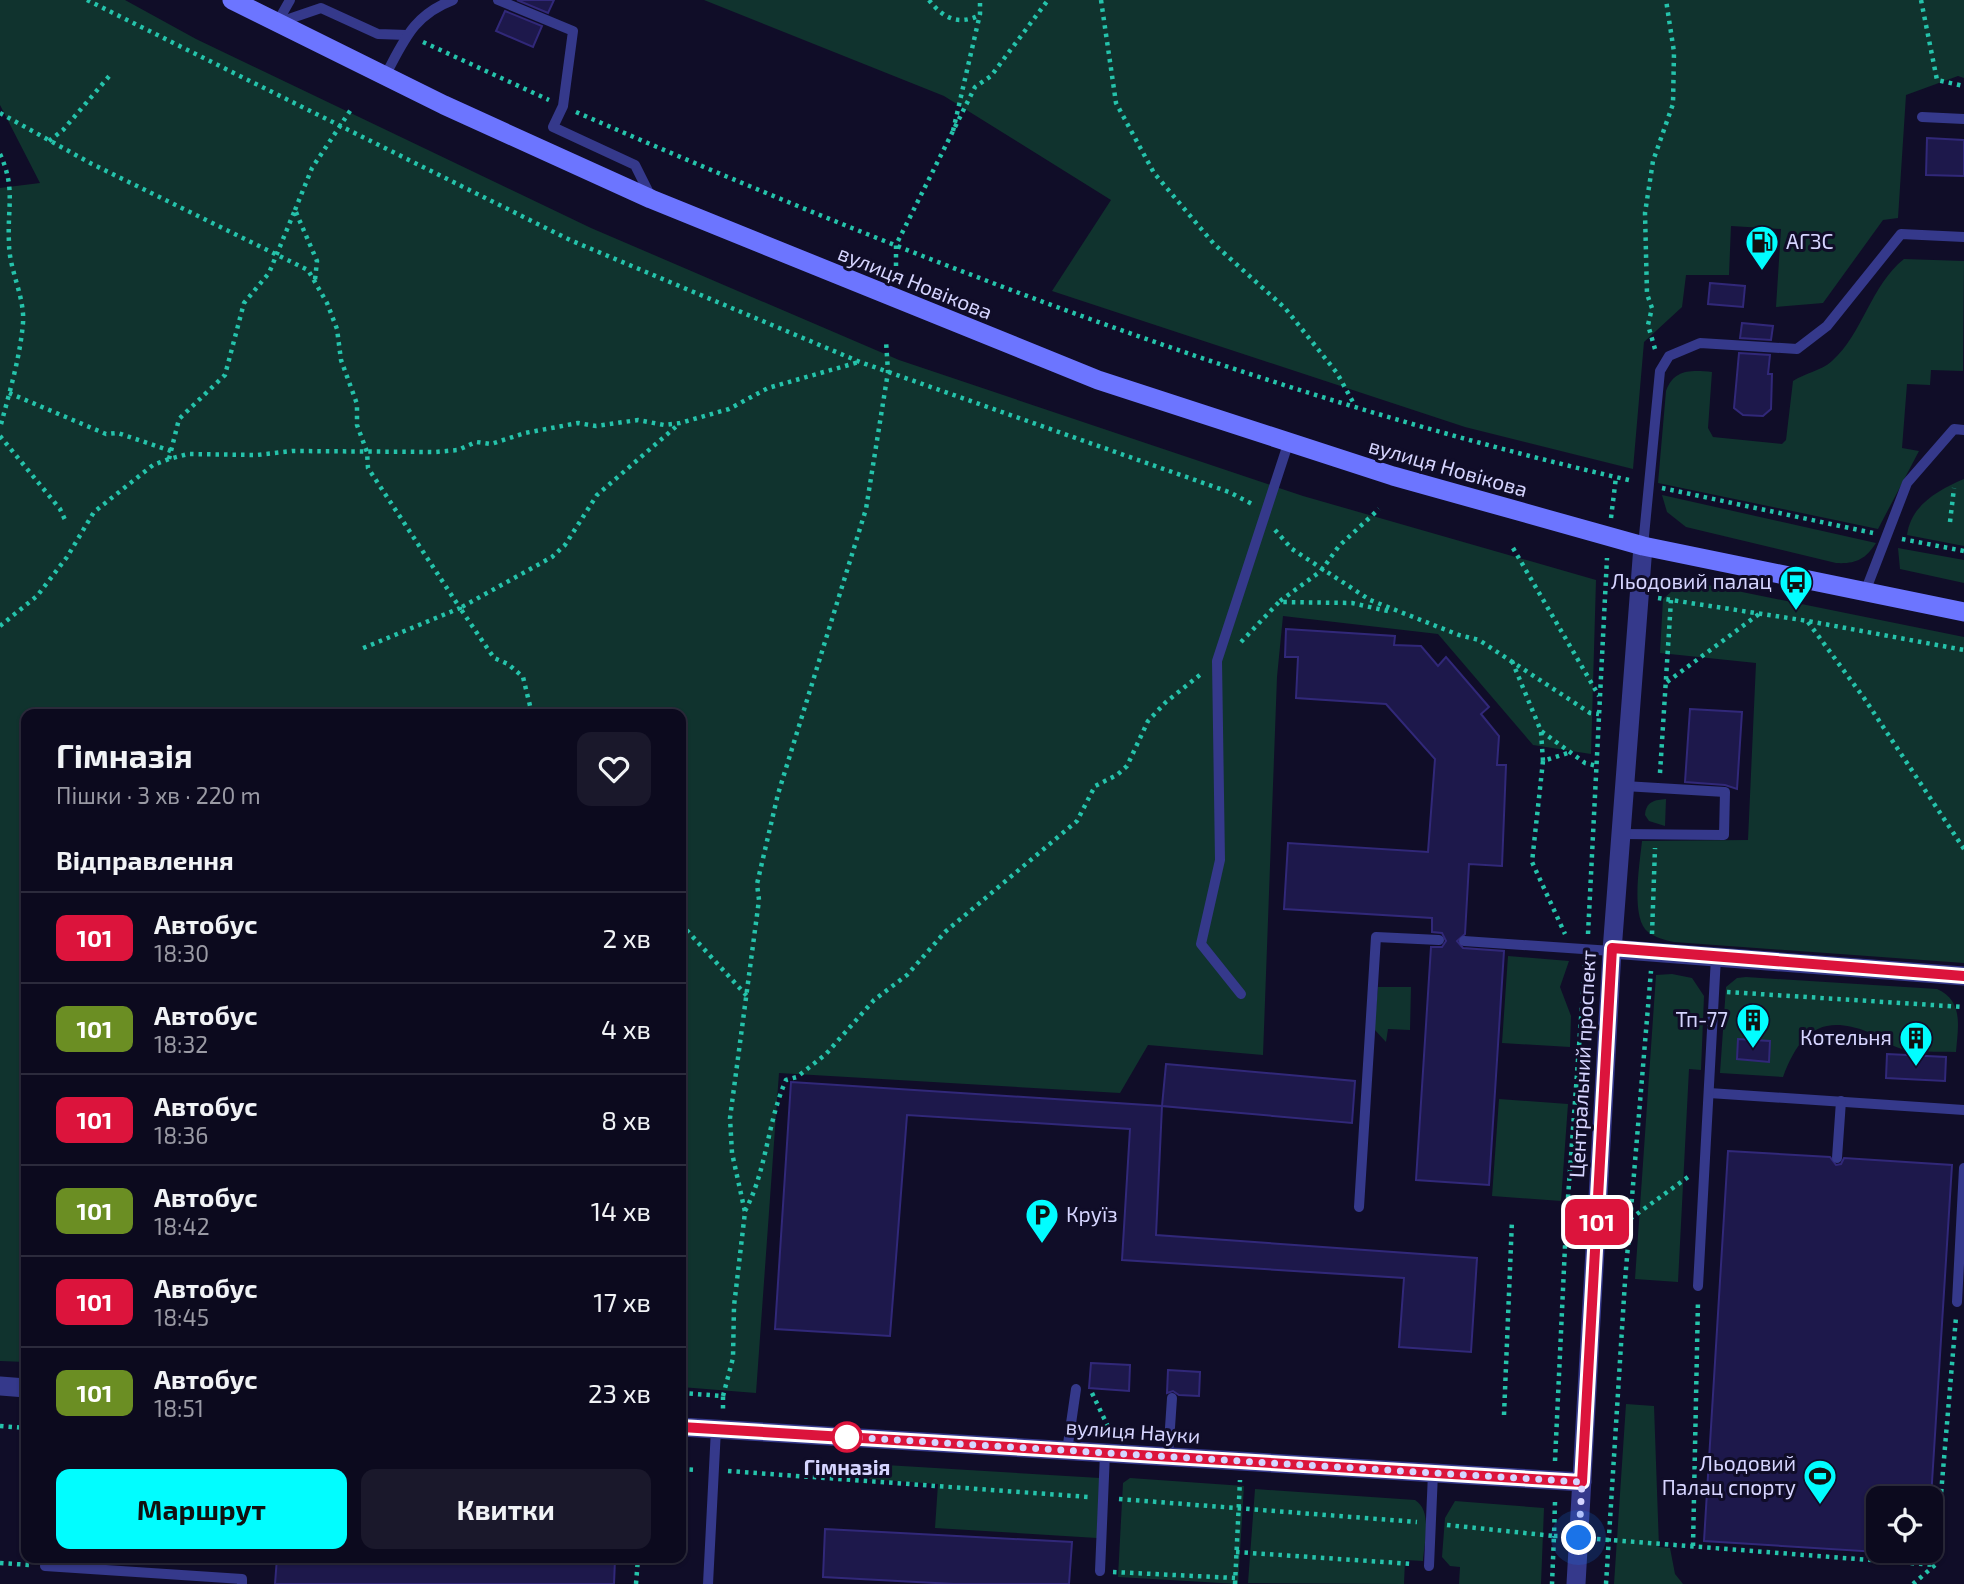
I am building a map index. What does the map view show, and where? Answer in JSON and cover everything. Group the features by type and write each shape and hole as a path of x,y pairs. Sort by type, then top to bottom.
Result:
{"main road":[{"name":"вулиця Новікова","path":"232,0 276,24 541,150 652,199 1098,380 1288,444 1643,547"},
{"path":"1643,547 1964,612"}],"street":[{"name":"Центральний проспект","path":"1576,1584 1612,950 1643,547"},
{"path":"1612,950 1964,976"},
{"path":"0,1386 21,1388"},
{"name":"вулиця Науки","path":"686,1427 1582,1482"}],"lane":[{"path":"276,24 290,0"},
{"path":"385,76 407,35 431,8 453,0"},
{"path":"498,0 573,31 563,106 541,150"},
{"path":"276,24 321,8 378,34 407,35"},
{"path":"1922,117 1964,119"},
{"path":"553,127 635,166 652,199"},
{"path":"1643,547 1660,371 1669,356 1700,343 1797,349 1827,326 1901,234 1964,237"},
{"path":"1865,592 1907,483 1954,429 1964,430"},
{"path":"1241,994 1201,944 1220,860 1217,661 1288,444"},
{"path":"1621,834 1724,835 1726,792 1624,786"},
{"path":"1359,1207 1376,937 1439,940"},
{"path":"1464,941 1612,950"},
{"path":"1698,1286 1716,957"},
{"path":"1709,1093 1964,1110"},
{"path":"1837,1158 1841,1101"},
{"path":"1957,1302 1964,1168"},
{"path":"1067,1451 1075,1390"},
{"path":"1168,1457 1172,1398"},
{"path":"708,1584 716,1429"},
{"path":"1100,1571 1103,1498 1114,1454"},
{"path":"1429,1566 1433,1473"},
{"path":"45,1566 242,1580 242,1584"}],"path":[{"path":"87,0 570,240 860,362 1250,501 1292,549 1321,571 1396,612"},
{"path":"929,0 950,19 967,22 980,14"},
{"path":"952,139 981,0"},
{"path":"896,267 896,245 952,139 975,87 991,76 1048,0"},
{"path":"1101,0 1116,103 1154,173 1214,244 1285,308 1336,373 1355,405"},
{"path":"1660,371 1648,325 1652,308 1647,295 1645,213 1653,161 1673,104 1674,52 1666,0"},
{"path":"1921,0 1937,80 1964,86"},
{"path":"407,35 708,170 896,245 1210,361 1440,432 1641,483"},
{"path":"49,141 63,130 111,74"},
{"path":"169,459 179,419 225,375 244,303 263,283 278,255 312,168 352,108"},
{"path":"0,113 49,141 307,270 315,281 337,329 341,360 357,404 357,425 367,452 368,468 377,486 442,576 494,658 508,664 523,677 532,709"},
{"path":"0,153 10,176 12,208 8,242 23,322 0,428"},
{"path":"295,210 317,261 315,281"},
{"path":"723,1409 723,1396 733,1358 734,1306 745,1212 732,1153 730,1118 762,858 801,716 866,509 888,372 886,341"},
{"path":"0,626 37,596 67,557 94,512 153,466 169,459 188,454 458,450 476,442 491,444 525,433 578,423 596,426 638,420 664,425 680,423 729,409 775,386 860,362"},
{"path":"9,393 106,434 118,433 171,451"},
{"path":"361,649 460,608 552,557 565,545 597,495 680,423"},
{"path":"0,436 60,509 66,522"},
{"path":"1614,494 1616,477"},
{"path":"1654,486 1964,551"},
{"path":"1950,522 1954,488"},
{"path":"745,1212 757,1188 767,1140 786,1080 797,1077 826,1054 874,1000 907,975 945,932 1071,827 1095,786 1118,775 1127,766 1149,721 1176,692 1244,640 1279,602 1321,571 1339,546 1380,509"},
{"path":"1514,548 1600,697"},
{"path":"1606,589 1808,621 1964,650"},
{"path":"1659,788 1671,600"},
{"path":"1279,602 1326,601 1409,613 1460,635 1479,640 1590,713 1599,714"},
{"path":"1666,683 1759,614"},
{"path":"1808,621 1864,698 1964,849"},
{"path":"1511,659 1541,731 1543,761 1532,862 1571,948"},
{"path":"1541,731 1585,763 1597,766"},
{"path":"1543,761 1571,752"},
{"path":"1606,1584 1630,1219 1652,952 1656,834"},
{"path":"686,930 747,996"},
{"path":"1715,991 1964,1007"},
{"path":"1630,1219 1705,1164"},
{"path":"1504,1415 1512,1220"},
{"path":"1693,1546 1698,1286"},
{"path":"1913,1584 1935,1565 1957,1302"},
{"path":"1075,1390 1093,1393 1114,1454"},
{"path":"686,1393 723,1396"},
{"path":"0,1426 21,1428"},
{"path":"1100,1571 1235,1581 1241,1461"},
{"path":"686,1469 1239,1507 1554,1536 1552,1584"},
{"path":"1663,1544 1935,1565"},
{"path":"1236,1552 1429,1566"},
{"path":"0,1563 45,1566"},
{"path":"636,1584 638,1563"}],"green space":[{"path":"0,0 125,0 196,39 591,228 899,360 1303,496 1596,580 1591,754 1533,745 1438,634 1283,616 1277,677 1263,1055 1148,1045 1120,1093 779,1073 756,1393 686,1387 686,709 21,709 21,1362 0,1361 0,188 40,183 0,105"},
{"path":"704,0 1964,0 1964,78 1958,76 1906,95 1898,218 1883,220 1823,303 1776,307 1781,229 1731,226 1729,275 1686,275 1682,307 1644,342 1633,469 1465,427 1052,291 1111,200 944,96"},
{"path":"1904,259 1964,261 1963,371 1931,370 1930,385 1907,384 1902,448 1919,451 1878,529 1658,483 1666,391 1674,378 1690,371 1712,372 1708,428 1713,437 1782,444 1786,440 1793,381 1828,364 1843,350 1883,282"},
{"path":"1964,479 1964,546 1907,535 1914,515 1927,500"},
{"path":"1662,495 1876,543 1859,560 1836,563 1686,527 1667,512"},
{"path":"1898,548 1964,560 1964,583 1900,569"},
{"path":"1693,582 1964,637 1964,963 1674,942 1654,936 1642,925 1638,889 1642,841 1748,840 1756,663 1660,653 1663,599 1680,584"},
{"path":"1666,799 1665,826 1649,821 1645,815 1649,804"},
{"path":"1508,956 1569,961 1560,987 1571,1016 1570,1047 1502,1043"},
{"path":"1672,974 1692,978 1704,996 1701,1070 1689,1069 1678,1282 1635,1279 1656,975"},
{"path":"1737,978 1937,989 1952,1000 1955,1008 1958,1024 1956,1052 1902,1049 1868,1032 1836,1025 1824,1027 1804,1039 1783,1077 1720,1073 1726,987"},
{"path":"1378,987 1411,987 1410,1030 1388,1029 1386,1042 1374,1029"},
{"path":"1499,1099 1568,1104 1561,1201 1492,1196"},
{"path":"1626,1404 1654,1406 1659,1547 1670,1548 1675,1574 1683,1584 1614,1584"},
{"path":"869,1464 1100,1478 1097,1538 935,1528 938,1484 869,1479"},
{"path":"1130,1478 1244,1486 1238,1584 1118,1577 1123,1483"},
{"path":"1255,1489 1415,1500 1421,1505 1426,1520 1423,1561 1405,1560 1404,1584 1248,1583"},
{"path":"1455,1501 1544,1508 1541,1584 1459,1584 1460,1567 1450,1566 1442,1557 1445,1518"}],"building":[{"path":"517,0 554,0 548,13"},
{"path":"505,11 542,26 533,47 496,31"},
{"path":"1927,138 1964,140 1964,176 1926,175"},
{"path":"1710,283 1745,286 1743,307 1708,304"},
{"path":"1742,323 1773,326 1771,340 1740,338"},
{"path":"1739,353 1770,355 1768,374 1772,374 1771,409 1763,416 1743,415 1734,408"},
{"path":"1286,629 1395,636 1394,645 1421,646 1438,666 1446,657 1489,707 1481,714 1499,736 1497,765 1506,765 1502,866 1469,864 1465,934 1457,941 1463,948 1504,951 1489,1185 1416,1180 1431,947 1442,947 1446,941 1442,933 1432,932 1432,918 1284,909 1288,843 1428,852 1435,759 1386,704 1296,698 1298,657 1285,657"},
{"path":"1690,709 1742,712 1737,789 1725,785 1685,782"},
{"name":"Тп-77","path":"1738,1039 1770,1041 1769,1062 1737,1059"},
{"name":"Котельня","path":"1887,1054 1946,1057 1945,1081 1886,1078"},
{"path":"1166,1064 1355,1081 1352,1123 1162,1106"},
{"path":"791,1082 1162,1106 1156,1235 1477,1258 1471,1352 1399,1347 1404,1278 1122,1260 1130,1129 907,1115 890,1336 775,1329"},
{"path":"1728,1151 1830,1157 1836,1165 1841,1164 1844,1158 1952,1165 1932,1486 1866,1486 1866,1551 1704,1541"},
{"path":"1091,1363 1130,1365 1129,1391 1089,1388"},
{"path":"1168,1370 1200,1372 1199,1396 1179,1395 1173,1391 1167,1393"},
{"path":"825,1529 1072,1542 1069,1584 954,1584 823,1577"},
{"path":"277,1563 615,1563 614,1584 275,1584"}],"bus line":[{"name":"101","path":"686,1427 1582,1482 1612,948 1964,976"}],"place":[{"name":"АГЗС","path":"1762,272"},
{"name":"Льодовий палац","path":"1796,612"},
{"name":"Тп-77","path":"1753,1050"},
{"name":"Котельня","path":"1916,1068"},
{"name":"Круїз","path":"1042,1245"},
{"name":"Гімназія","path":"847,1437"},
{"name":"Льодовий Палац спорту","path":"1820,1506"}],"route":[{"path":"847,1437 1582,1482 1579,1538"}]}
